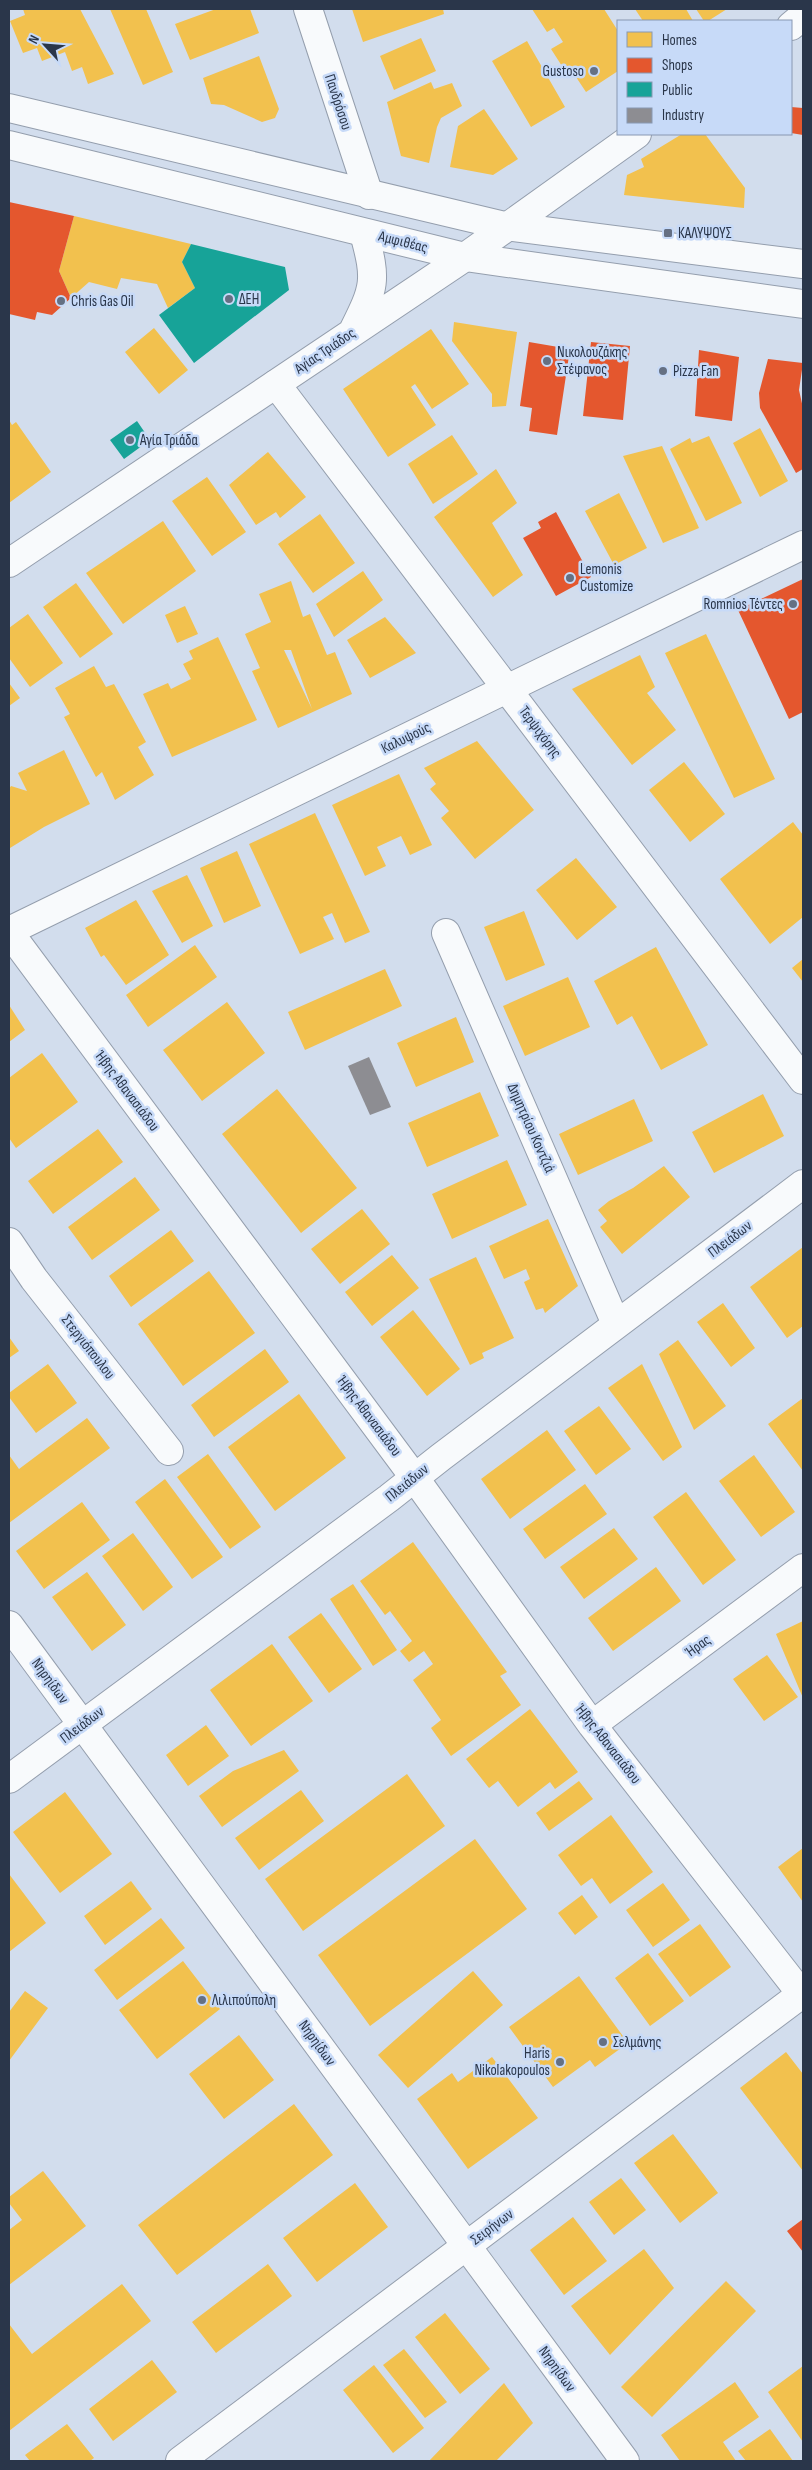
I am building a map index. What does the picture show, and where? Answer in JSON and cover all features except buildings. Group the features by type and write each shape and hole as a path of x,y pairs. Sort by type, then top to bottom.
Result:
{"street":[{"name":"Πανδρόσου","path":"308,9 369,195"},
{"path":"792,25 803,16"},
{"path":"9,108 505,226 803,264"},
{"name":"Αγίας Τριάδος","path":"9,564 465,258 505,226 636,135"},
{"name":"Αμφιθέας","path":"9,145 465,258 803,304"},
{"path":"352,333 371,294 373,267 364,233"},
{"name":"Τερψιχόρης","path":"276,384 803,1080"},
{"name":"Καλυψούς","path":"9,932 803,545"},
{"name":"Ήβης Αθανασιάδου","path":"9,932 414,1477 592,1725 803,1994"},
{"name":"Δημητρίου Κοντζιά","path":"446,933 616,1324"},
{"name":"Πλειάδων","path":"9,1779 389,1498 414,1477 803,1184"},
{"name":"Στεργιόπουλου","path":"9,1242 34,1279 169,1451"},
{"name":"Ήρας","path":"592,1725 803,1568"},
{"name":"Νηρηίδων","path":"9,1625 625,2461"},
{"name":"Σειρήνων","path":"180,2461 803,1994"}],"place":[{"name":"Gustoso","path":"594,71"},
{"name":"ΚΑΛΥΨΟΥΣ","path":"668,233"},
{"name":"ΔΕΗ","path":"229,299"},
{"name":"Chris Gas Oil","path":"61,301"},
{"name":"Νικολουζάκης Στέφανος","path":"547,361"},
{"name":"Pizza Fan","path":"663,371"},
{"name":"Αγία Τριάδα","path":"130,440"},
{"name":"Lemonis Customize","path":"570,578"},
{"name":"Romnios Τέντες","path":"793,604"},
{"name":"Λιλιπούπολη","path":"202,2000"},
{"name":"Σελμάνης","path":"603,2042"},
{"name":"Haris Nikolakopoulos","path":"560,2062"}]}
